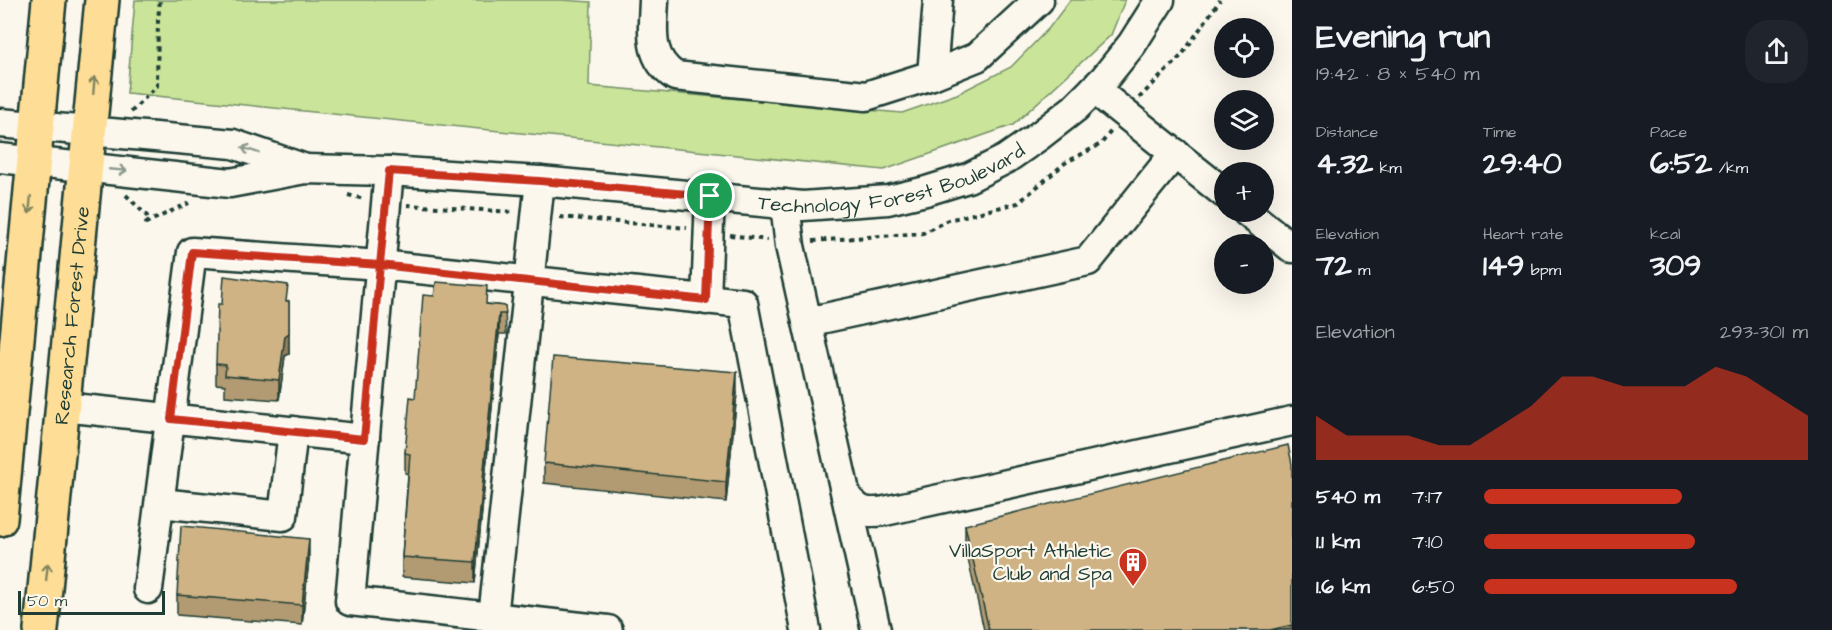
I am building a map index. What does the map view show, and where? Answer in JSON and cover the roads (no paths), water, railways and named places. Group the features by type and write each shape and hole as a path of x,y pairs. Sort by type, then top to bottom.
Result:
{"main road":[{"name":"Research Forest Drive","path":"41,630 63,407 60,165 64,129 49,0"},
{"name":"Research Forest Drive","path":"0,519 60,165 64,129 102,0"}],"street":[{"path":"654,0 653,45 664,69 675,76 866,96 932,75 977,57 1039,0"},
{"path":"932,75 938,0"},
{"path":"1007,30 1010,0"},
{"name":"Technology Forest Boulevard","path":"0,158 230,183 305,169 389,171 540,181 803,206 888,200 968,178 1006,159 1039,136 1075,108 1094,89 1132,44 1160,0"},
{"path":"1094,89 1214,185"},
{"name":"Technology Forest Boulevard","path":"0,123 233,144 305,169"},
{"path":"807,322 1088,261 1174,153"},
{"path":"389,171 350,601 608,630"},
{"path":"493,617 540,181"},
{"path":"706,300 710,196"},
{"path":"785,204 790,246 876,630"},
{"path":"1260,222 1292,248"},
{"path":"148,589 192,252 380,265 743,303 806,630"},
{"path":"63,407 364,439"},
{"path":"846,496 859,510 870,513 1292,421"},
{"path":"160,503 283,516 293,431"}],"place":[{"name":"VillaSport Athletic Club and Spa","path":"1133,588"}]}
